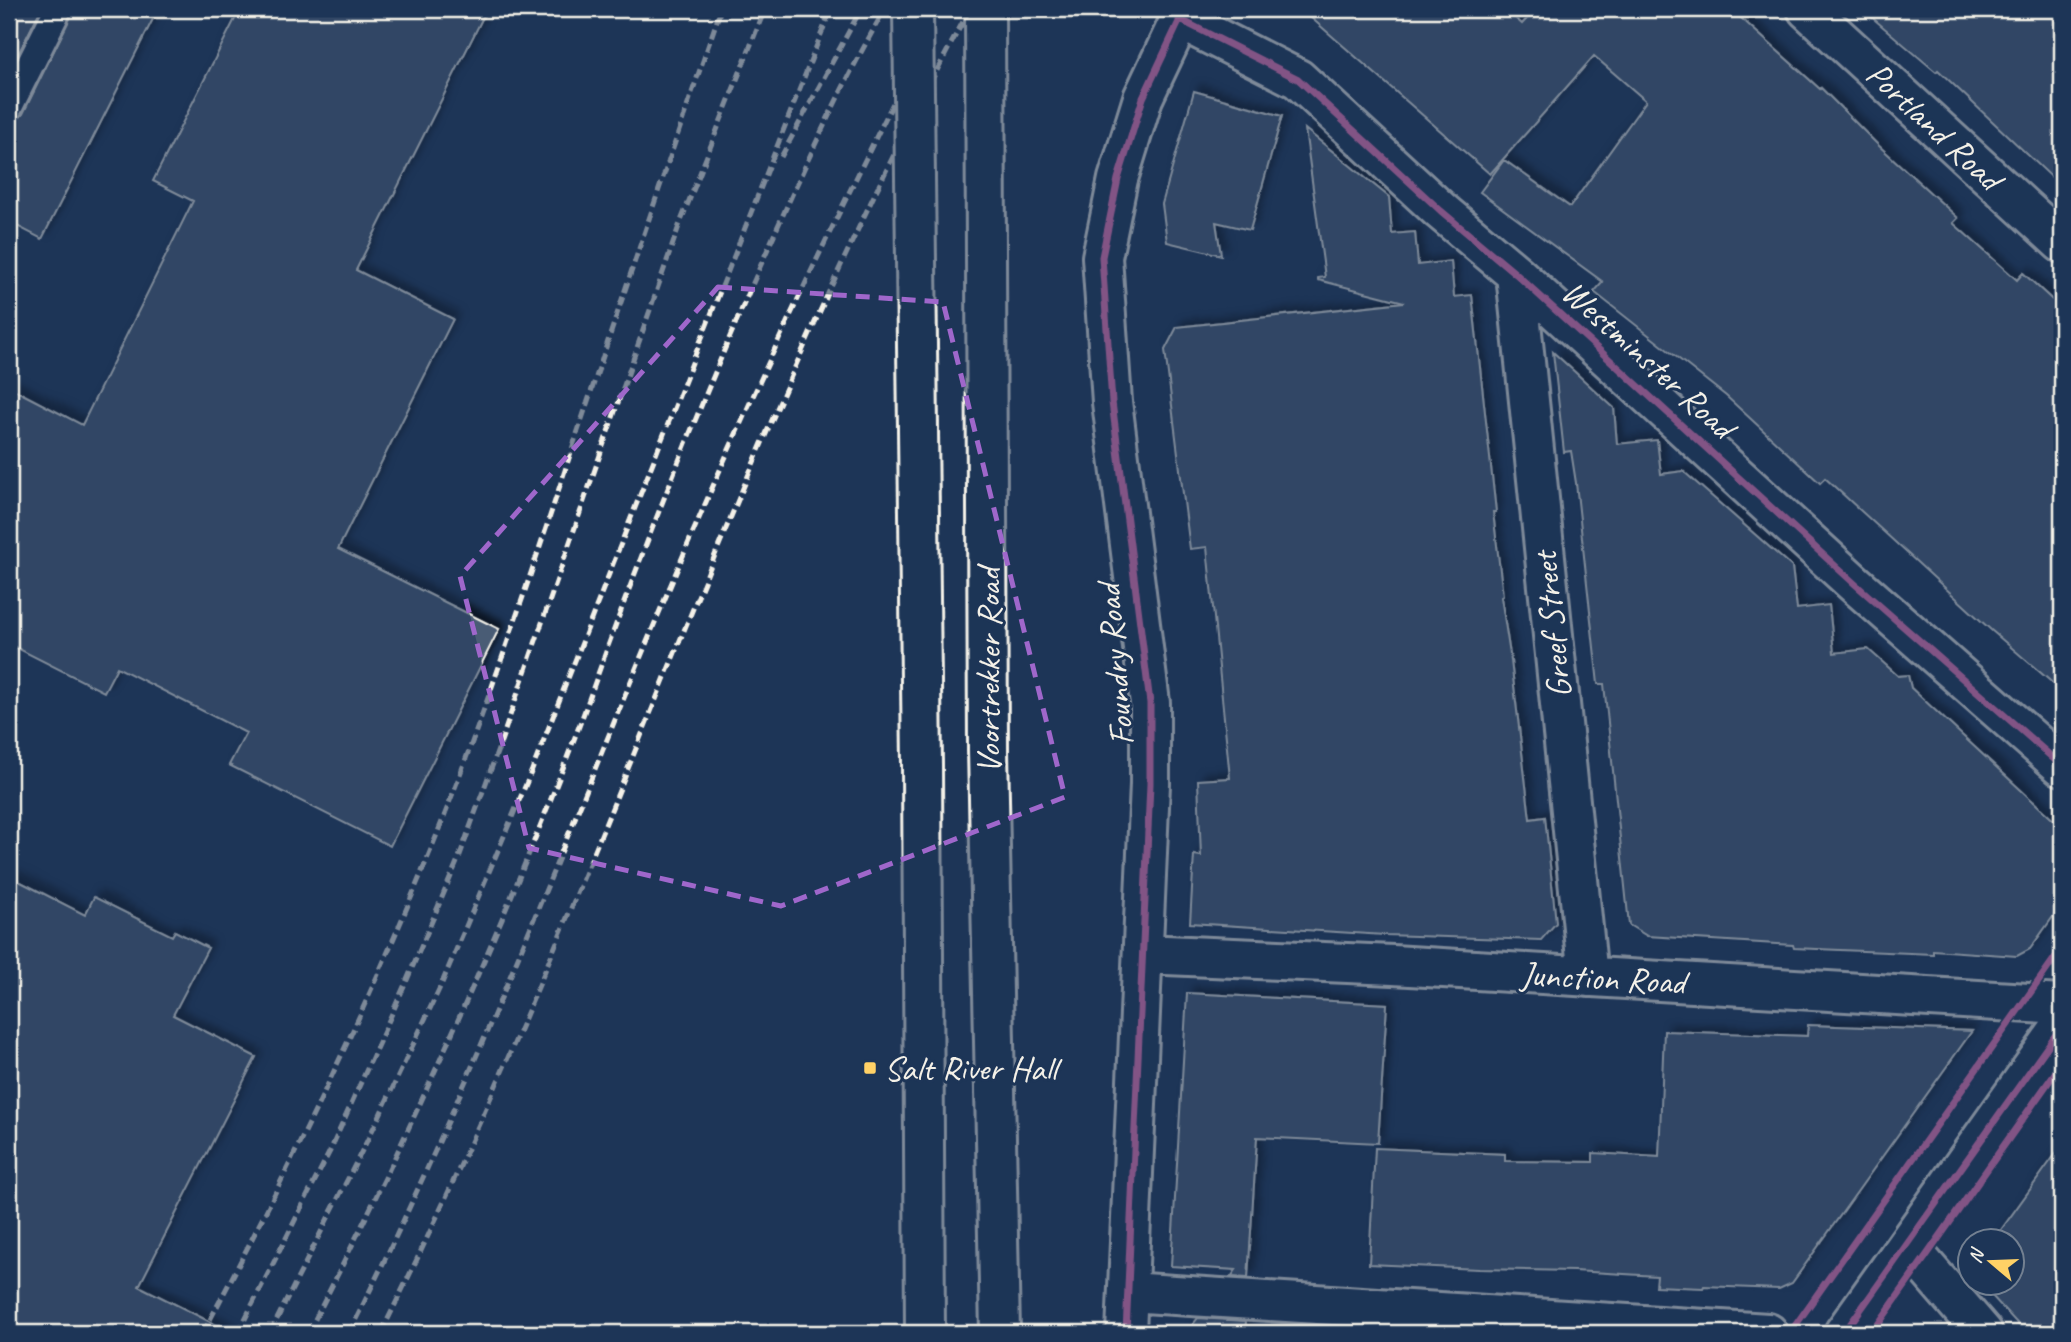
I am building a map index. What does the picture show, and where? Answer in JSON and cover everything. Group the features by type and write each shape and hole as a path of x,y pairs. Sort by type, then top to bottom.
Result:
{"street":[{"name":"Voortrekker Road","path":"914,9 925,1333"},
{"name":"Voortrekker Road","path":"985,9 988,750 1000,1333"},
{"name":"Portland Road","path":"1807,9 2062,243"},
{"name":"Westminster Road","path":"1182,14 1298,79 1855,584 2062,766"},
{"name":"Foundry Road","path":"1126,1333 1150,783 1150,703 1112,402 1102,257 1118,179 1143,98 1182,14"},
{"name":"Greef Street","path":"1516,274 1588,977"},
{"name":"Junction Road","path":"1143,954 1393,965 2062,1005"},
{"path":"1844,1333 2062,1026"},
{"path":"1907,1245 1983,1333"},
{"path":"1128,1292 1392,1320 1768,1333"}],"lane":[{"path":"9,107 58,9"}],"highlighted area":[{"path":"718,287 943,302 1065,797 781,906 529,848 460,576"}],"building":[{"path":"9,9 41,9 9,72"},
{"path":"74,9 158,9 42,239 9,222 9,123 23,114"},
{"path":"240,9 487,9 356,270 453,319 338,549 499,629 390,846 229,765 246,733 117,667 104,692 9,644 9,387 82,425 193,201 153,181"},
{"path":"1301,9 1505,9 1522,24 1536,9 1731,9 1821,88 1878,145 1958,218 1953,223 2017,280 2023,273 2062,309 2062,691 1825,478 1820,483 1726,396 1594,292 1603,282 1480,192 1504,160 1570,207 1646,101 1594,56 1490,174"},
{"path":"1862,9 2062,9 2062,187 1938,70 1936,72"},
{"path":"1194,91 1282,116 1250,230 1216,222 1221,255 1167,242 1162,204"},
{"path":"1305,129 1389,197 1392,234 1415,232 1418,265 1451,261 1454,297 1472,295 1496,512 1493,512 1501,597 1530,819 1545,817 1556,923 1541,940 1385,935 1190,923 1194,855 1201,856 1198,780 1230,778 1207,547 1190,549 1165,350 1177,327 1404,302 1318,280 1325,277"},
{"path":"1553,352 1614,408 1617,444 1657,440 1661,474 1683,471 1792,567 1797,609 1829,605 1834,653 1868,649 1898,676 1908,675 1911,688 2062,828 2062,904 2030,949 2017,956 1933,950 1933,954 1794,948 1793,945 1647,936 1629,925 1604,684 1598,684 1576,483 1571,451 1564,452"},
{"path":"9,876 85,915 94,897 172,936 175,931 208,948 173,1015 256,1057 139,1286 232,1333 9,1333"},
{"path":"1187,993 1387,1004 1378,1143 1257,1137 1248,1278 1231,1277 1236,1270 1171,1266"},
{"path":"1808,1025 1972,1031 1792,1283 1779,1289 1656,1286 1657,1276 1369,1264 1375,1148 1505,1154 1505,1161 1593,1162 1593,1153 1659,1157 1664,1031 1807,1036"},
{"path":"2062,1145 2062,1333 2026,1333 1992,1296 2025,1296 2025,1226 2004,1226"},
{"path":"1198,1318 1246,1321 1245,1333 1186,1333"}],"railway":[{"path":"203,1333 290,1164 344,1049 442,822 519,610 721,9"},
{"path":"238,1333 330,1151 460,855 679,226 765,9"},
{"path":"270,1333 378,1119 442,983 532,770 831,9"},
{"path":"781,157 861,9"},
{"path":"308,1333 379,1190 479,973 541,825 644,549 726,347 813,149 885,9"},
{"path":"349,1333 444,1132 488,1030 728,452 816,261 940,9"},
{"path":"381,1333 459,1169 531,1003 738,501 810,334 886,170 970,9"}],"cycle path":[{"path":"1126,1333 1150,784 1150,703 1112,402 1102,257 1118,179 1143,98 1185,9"},
{"path":"1179,19 1298,79 1855,584 2062,766"},
{"path":"1790,1333 2062,948"},
{"path":"1844,1333 2062,1026"},
{"path":"1872,1333 2062,1063"}],"place":[{"name":"Salt River Hall","path":"870,1068"}]}
